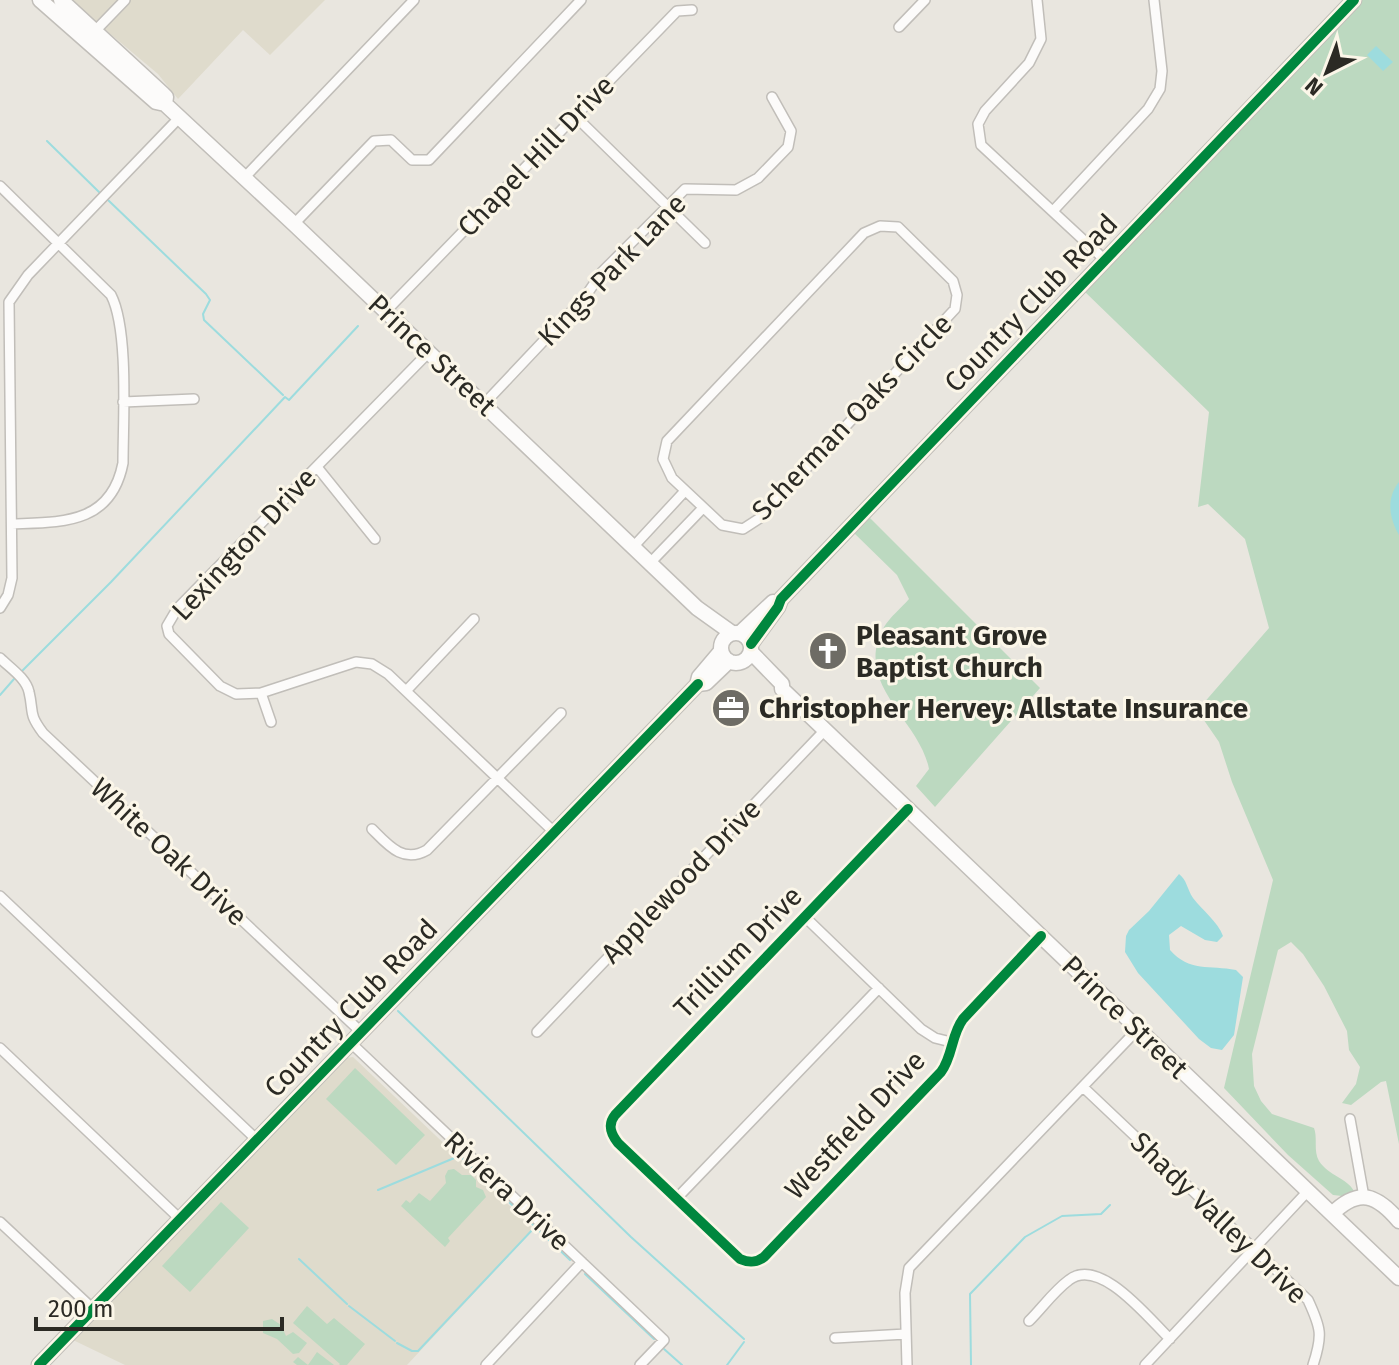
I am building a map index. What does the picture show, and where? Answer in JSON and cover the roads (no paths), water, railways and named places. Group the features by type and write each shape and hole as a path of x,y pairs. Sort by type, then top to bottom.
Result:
{"main road":[{"name":"Prince Street","path":"40,0 118,68 127,71 152,93 164,99"},
{"name":"Prince Street","path":"61,0 96,30 179,118 651,562 697,608 698,614 782,684 782,689 1399,1278"},
{"name":"Country Club Road","path":"39,1365 698,684 706,683 772,602 781,599 1354,0"},
{"path":"1332,1214 1351,1200 1364,1197 1381,1202 1399,1221"}],"street":[{"path":"96,30 125,0"},
{"path":"244,178 414,0"},
{"path":"294,224 374,141 391,140 412,160 429,160 581,0"},
{"path":"899,27 925,0"},
{"path":"1037,0 1041,39 1029,63 985,111 978,124 981,145 1105,260"},
{"path":"1053,211 1148,109 1160,89 1162,71 1154,0"},
{"name":"Chapel Hill Drive","path":"385,312 677,11 692,10"},
{"name":"Kings Park Lane","path":"484,404 585,297 602,272 685,189 736,190 758,178 788,147 791,131 772,97"},
{"path":"574,115 705,243"},
{"path":"0,608 8,595 12,578 4,300 179,118"},
{"path":"0,186 99,281 117,307 123,402 123,463 121,475 109,494 97,507 73,521 12,524"},
{"name":"Scherman Oaks Circle","path":"880,226 898,227 953,281 957,295 955,309 760,518 743,529 722,525 684,492 672,478 663,459 667,441 864,233 880,226"},
{"name":"Lexington Drive","path":"428,353 177,609 167,626 173,641 220,686 236,694 261,693 347,664 365,662 380,668 554,832"},
{"path":"123,402 194,399"},
{"path":"317,467 375,539"},
{"path":"634,546 684,492"},
{"path":"651,562 703,508"},
{"path":"406,691 474,619"},
{"name":"White Oak Drive","path":"0,658 25,683 29,692 30,712 43,733 356,1038"},
{"path":"261,693 271,722"},
{"path":"372,829 395,851 404,855 420,854 561,713"},
{"name":"Applewood Drive","path":"537,1032 825,730"},
{"name":"Trillium Drive","path":"677,1198 618,1143 610,1131 610,1122 908,809"},
{"path":"0,896 257,1140"},
{"path":"805,917 928,1034 951,1042"},
{"name":"Westfield Drive","path":"677,1198 740,1259 751,1263 764,1257 941,1072 963,1019 1041,936"},
{"path":"677,1198 879,988"},
{"path":"907,1365 905,1293 909,1268 1138,1029"},
{"name":"Riviera Drive","path":"356,1038 664,1340 640,1365"},
{"path":"0,1048 180,1219"},
{"name":"Shady Valley Drive","path":"1083,1087 1308,1300 1320,1325 1319,1348 1313,1365"},
{"path":"1350,1119 1364,1197"},
{"path":"1145,1365 1308,1191"},
{"path":"0,1222 93,1309"},
{"path":"486,1365 582,1262"},
{"path":"1029,1321 1071,1278 1089,1273 1109,1281 1170,1339"},
{"path":"835,1338 906,1334"}],"water":[{"path":"1376,46 1393,62 1383,71 1367,55"},
{"path":"1399,482 1399,535 1390,508"},
{"path":"1179,874 1193,898 1223,936 1217,942 1205,940 1181,926 1169,935 1170,950 1192,965 1236,970 1243,977 1234,1035 1222,1050 1211,1048 1199,1039 1138,973 1125,952 1129,930"}],"waterway":[{"path":"47,141 100,193"},
{"path":"108,200 206,294 210,300 203,314 204,320 283,395"},
{"path":"22,671 111,582 285,397 289,400 358,326"},
{"path":"0,695 14,679"},
{"path":"398,1011 631,1237 744,1339"},
{"path":"456,1152 501,1195"},
{"path":"378,1190 459,1156"},
{"path":"510,1203 519,1211"},
{"path":"971,1365 970,1294 1025,1237 1062,1216 1101,1214 1110,1205"},
{"path":"527,1219 570,1260"},
{"path":"397,1343 418,1351 535,1227"},
{"path":"299,1259 347,1304"},
{"path":"585,1274 654,1339"},
{"path":"349,1306 395,1341"},
{"path":"727,1365 744,1342"},
{"path":"664,1349 682,1365"}],"place":[{"name":"Pleasant Grove Baptist Church","path":"828,651"},
{"name":"Christopher Hervey: Allstate Insurance","path":"731,708"}]}
